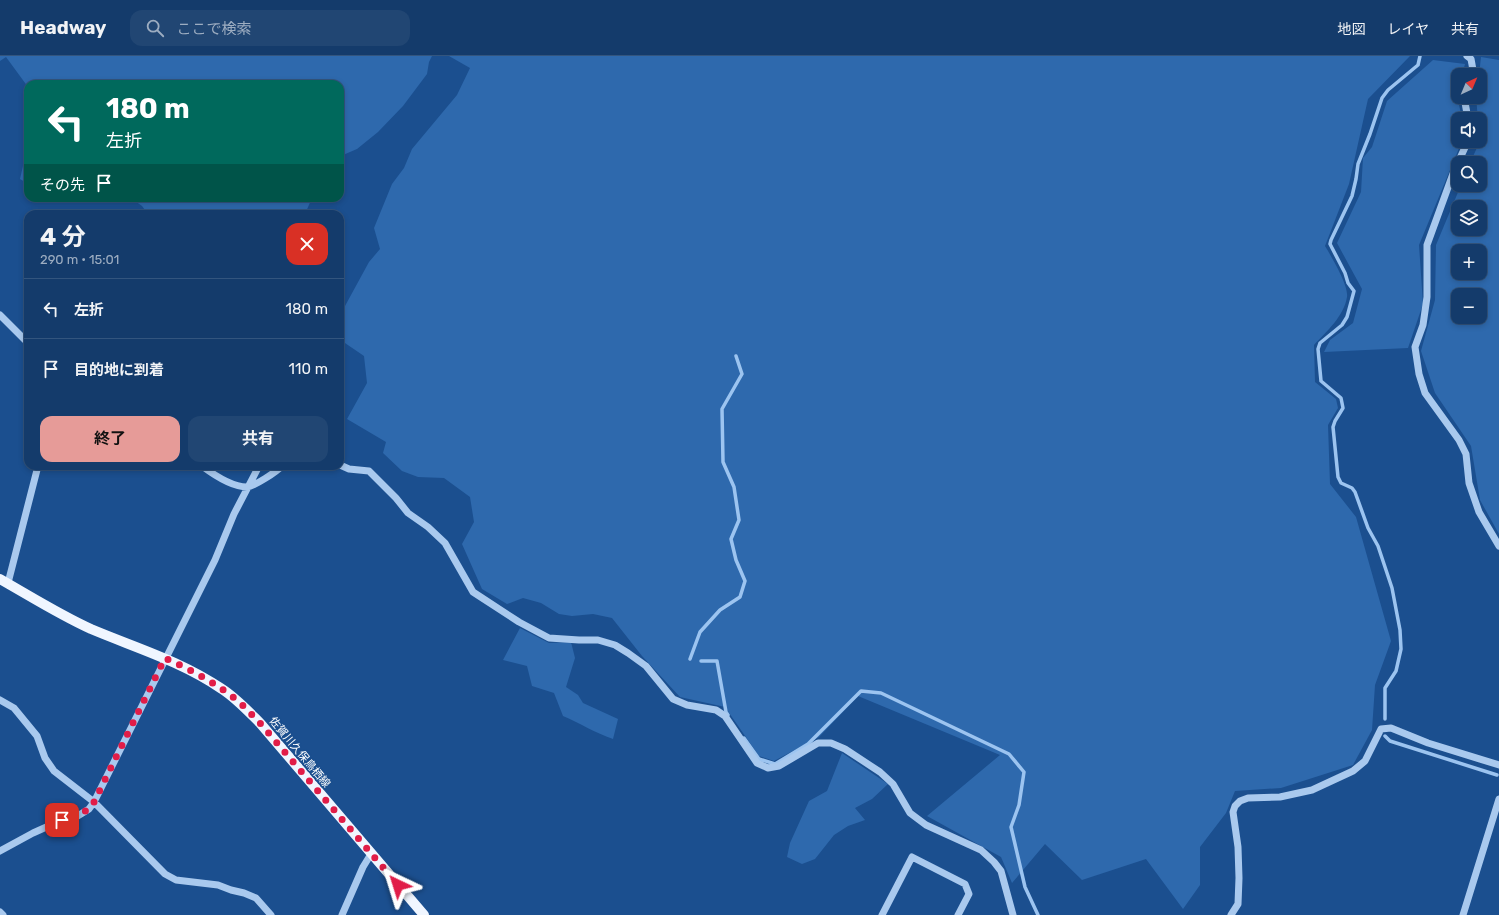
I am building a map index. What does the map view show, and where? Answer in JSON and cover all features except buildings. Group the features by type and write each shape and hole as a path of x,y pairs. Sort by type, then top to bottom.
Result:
{"main road":[{"name":"佐賀川久保鳥栖線","path":"4,581 90,628 165,658 194,672 222,689 239,702 260,723 424,915"}],"street":[{"path":"1467,56 1471,59 1473,68"},
{"path":"1465,148 1454,171 1427,245 1428,297 1423,325 1415,347 1418,374 1426,393 1459,440 1466,454 1469,483 1478,512 1499,546"},
{"path":"0,315 24,339"},
{"path":"344,467 349,469 370,471 408,513 428,527 445,543 473,592 519,622 549,638 598,640 615,645 646,666 673,699 687,704 716,710 725,716 757,763 768,768 779,766 818,743 831,743 844,749 880,772 893,784 910,813 926,825 981,850 994,862 1001,871 1013,915"},
{"path":"4,581 37,470"},
{"path":"209,470 234,484 248,487 273,474 278,470"},
{"path":"0,851 33,833 62,820 76,817 89,809 94,802 215,560 234,514 257,470"},
{"path":"0,700 14,708 37,736 45,758 54,771 94,802 165,874 176,880 218,885 231,890 244,892 256,898 271,915"},
{"path":"1231,915 1238,904 1240,878 1238,847 1233,812 1235,806 1240,801 1248,798 1280,796 1312,790 1353,771 1365,762 1381,729 1391,728 1428,743 1499,765"},
{"path":"1463,915 1499,799"},
{"path":"342,915 363,868 371,854"},
{"path":"882,915 912,857 965,884 969,894 958,915"},
{"path":"0,912 3,915"}],"shaded area":[{"path":"0,56 432,56 429,62 427,74 403,106 378,132 357,149 344,155 344,80 24,80 24,82 6,57 0,61"},
{"path":"449,56 1410,56 1368,99 1349,184 1325,246 1342,279 1347,292 1347,297 1339,317 1314,345 1315,382 1336,399 1338,408 1328,425 1330,484 1356,517 1391,641 1375,685 1372,730 1353,765 1281,788 1235,791 1226,813 1200,847 1200,885 1183,909 1146,859 1082,880 1045,844 1012,883 1001,857 927,816 1000,755 858,696 819,737 774,761 759,756 725,707 680,697 642,656 612,618 593,614 572,616 559,614 541,603 523,598 507,604 482,589 462,544 474,522 470,497 444,478 418,477 402,471 383,453 386,442 347,419 367,383 364,356 344,342 345,306 369,262 380,249 374,228 392,184 404,168 412,149 457,95 470,68"},
{"path":"1481,57 1499,60 1499,534 1480,500 1471,446 1435,393 1421,351 1435,300 1436,245 1451,209 1451,236 1487,236 1487,200 1455,200 1458,192 1487,192 1487,156 1473,156 1477,148 1487,148 1487,112 1477,112 1477,104 1487,104 1487,68 1480,68"},
{"path":"1433,60 1465,64 1464,68 1451,68 1451,104 1459,104 1461,112 1451,112 1451,148 1459,148 1456,156 1451,156 1451,168 1419,245 1423,304 1408,348 1324,352 1330,340 1353,323 1362,289 1337,243 1361,192 1363,158 1372,147 1387,101"},
{"path":"24,162 24,182 20,179"},
{"path":"136,202 310,202 307,210 145,210"},
{"path":"520,628 549,643 571,642 575,658 566,687 578,695 583,703 618,719 613,739 563,716 554,693 532,686 527,666 503,660"},
{"path":"842,753 888,784 872,799 855,808 865,820 848,826 834,835 815,859 802,864 787,857 790,843 809,801 827,791"}],"waterway":[{"path":"1385,719 1385,688 1396,671 1401,649 1400,630 1392,588 1378,546 1368,528 1355,492 1352,488 1341,483 1338,477 1333,427 1343,408 1341,398 1321,381 1318,349 1320,343 1342,325 1347,317 1354,291 1348,283 1345,273 1330,244 1331,240 1352,196 1358,164 1382,98 1388,90 1418,65 1420,56"},
{"path":"690,659 700,632 720,610 740,597 745,581 736,560 731,539 739,520 734,487 723,462 722,409 742,374 736,356"},
{"path":"701,661 717,661 726,712 728,715"},
{"path":"744,738 759,759 775,764 808,744 861,691 881,693 1009,754 1024,772 1019,805 1011,827 1025,887 1038,915"},
{"path":"1385,736 1390,741 1497,775"}],"route":[{"path":"62,820 76,817 89,809 94,802 165,658 194,672 222,689 239,702 260,723 398,885"}]}
